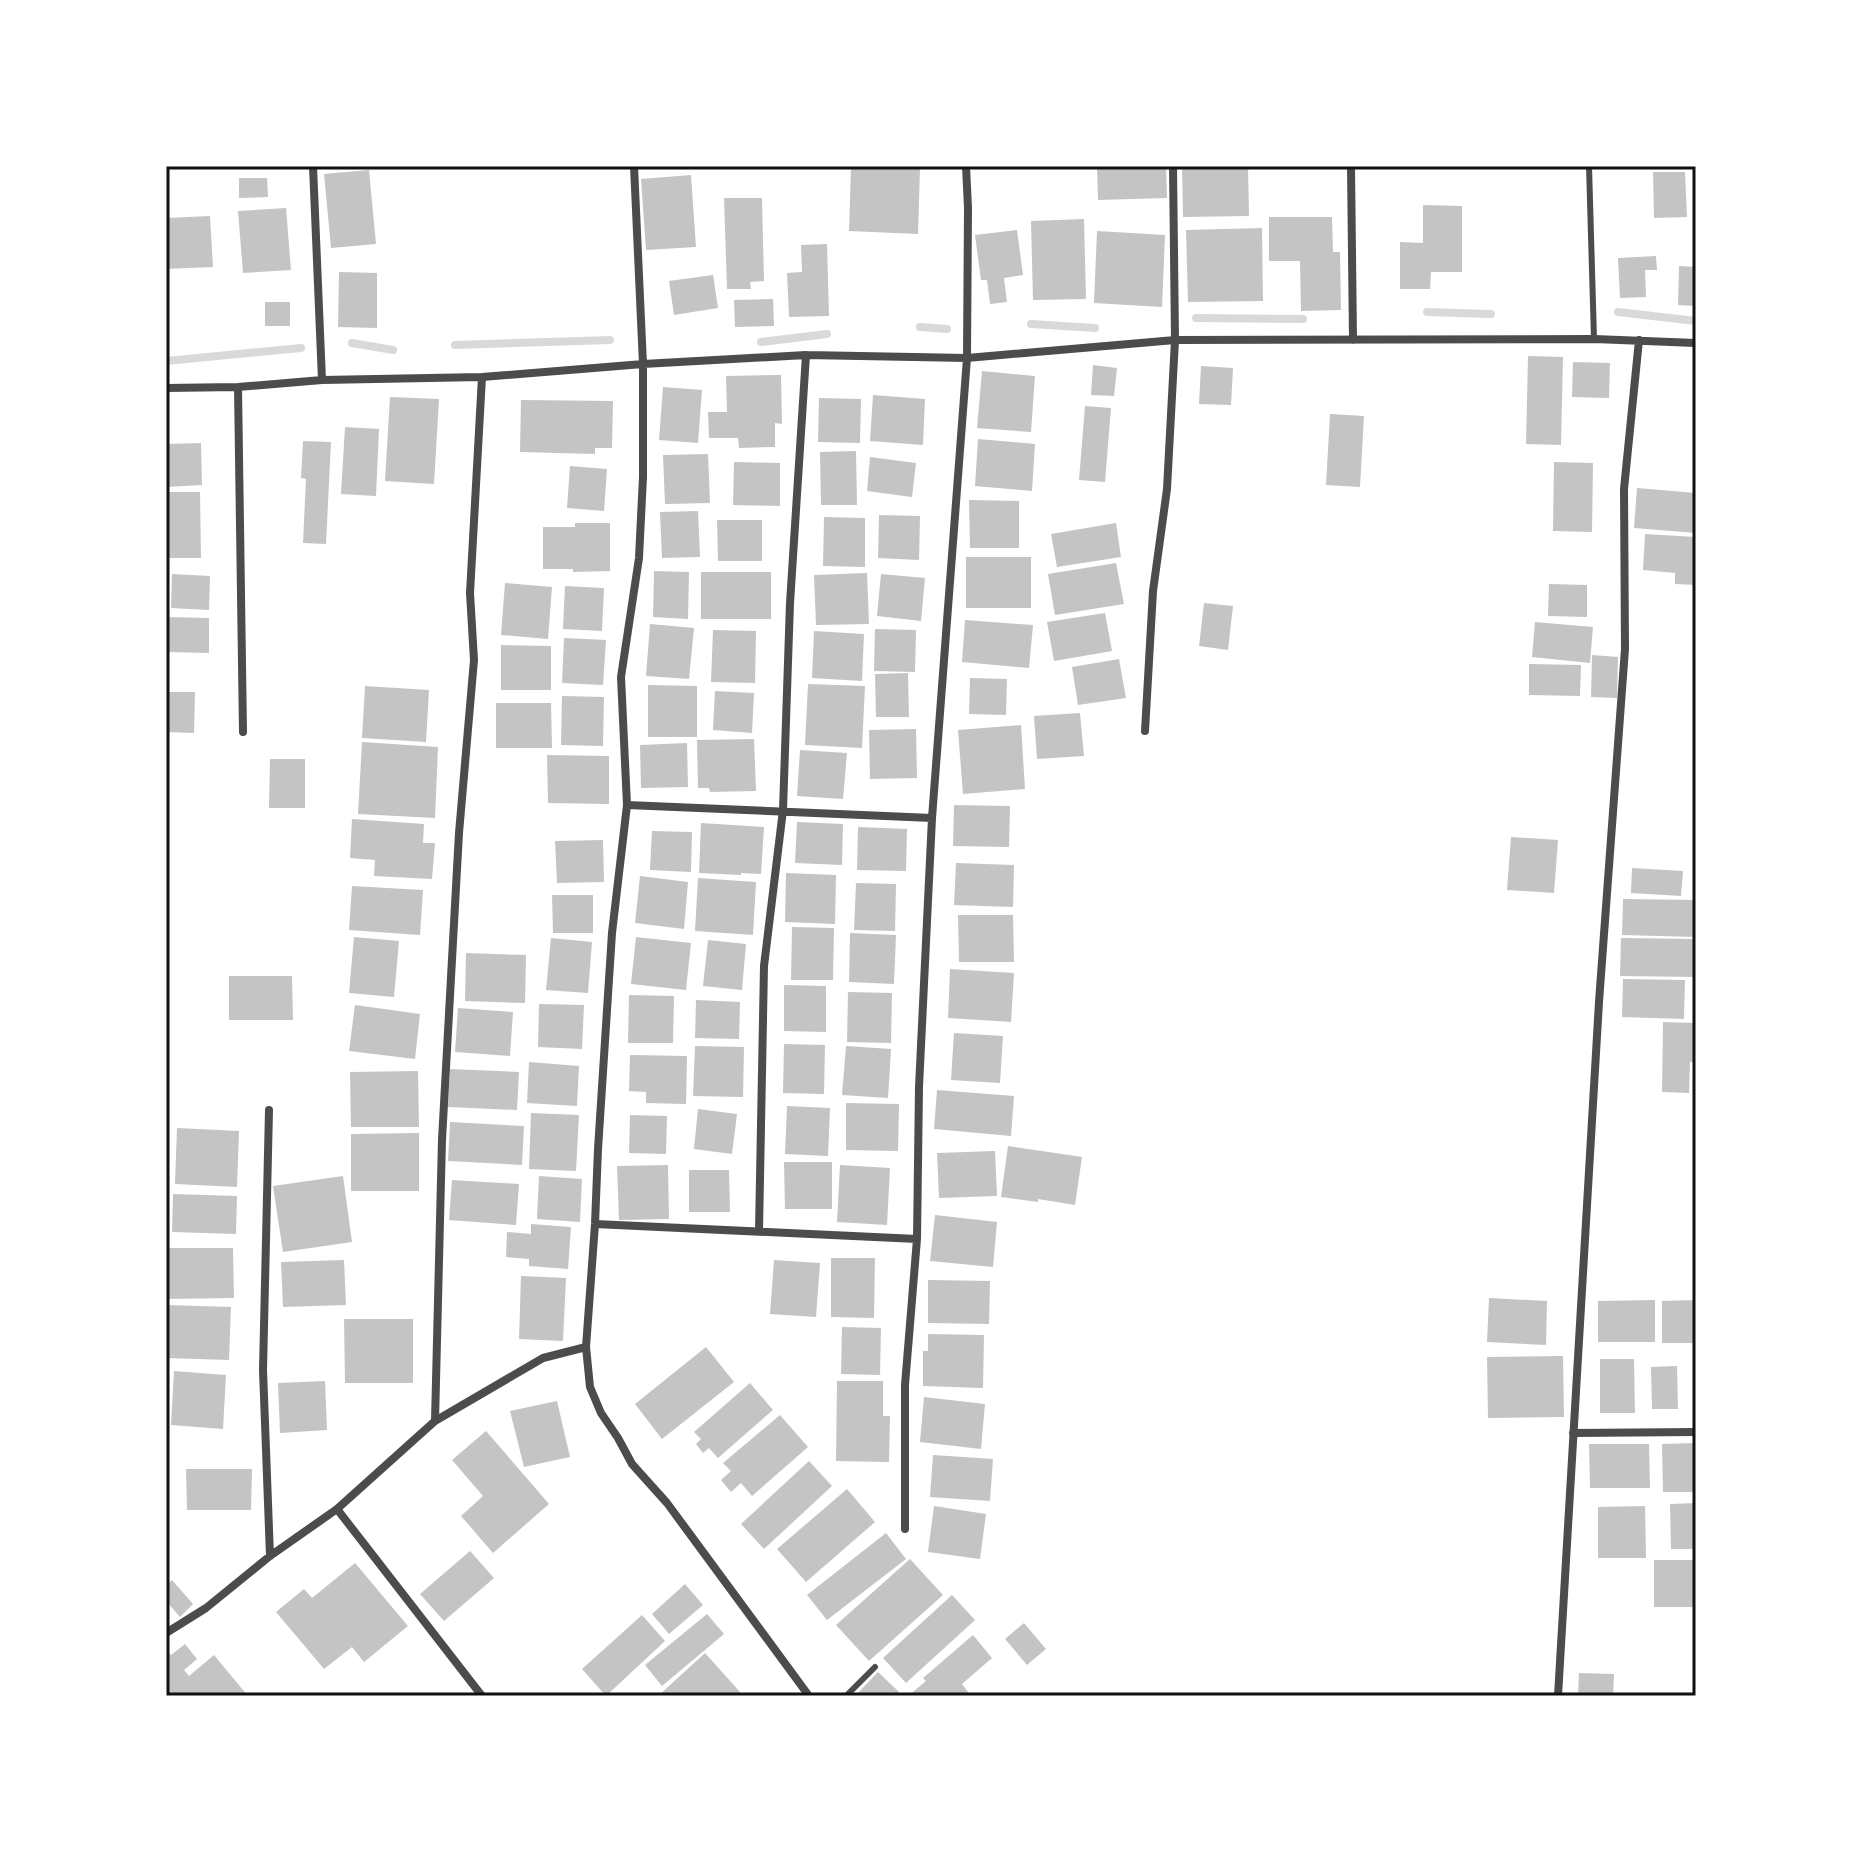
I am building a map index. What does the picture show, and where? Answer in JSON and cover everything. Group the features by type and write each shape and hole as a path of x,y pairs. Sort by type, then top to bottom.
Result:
{"street":[{"path":"313,166 322,380"},
{"path":"634,166 643,364 643,477 639,558 621,677 627,805 612,933 598,1149 586,1347 590,1387 601,1413 632,1464 667,1503 809,1696"},
{"path":"905,1529 905,1385 917,1239 919,1087 932,818 967,358 966,166"},
{"path":"1145,731 1153,591 1167,489 1175,340 1173,166"},
{"path":"1351,166 1353,340"},
{"path":"166,388 238,387 322,380 482,377 806,355 967,358 1175,340 1594,339 1696,343"},
{"path":"1558,1696 1599,1002 1625,649 1624,489 1639,340"},
{"path":"759,1231 764,966 783,810 790,603 806,355"},
{"path":"435,1421 442,1140 459,833 474,660 470,593 482,377"},
{"path":"238,387 243,732"},
{"path":"627,805 932,818"},
{"path":"269,1110 263,1370 270,1556"},
{"path":"595,1224 917,1239"},
{"path":"166,1633 206,1608 270,1556 337,1509 435,1421 543,1358 586,1347"},
{"path":"1573,1433 1696,1432"},
{"path":"337,1509 482,1696"}],"lane":[{"path":"1589,166 1594,339"},
{"path":"846,1696 875,1667"}],"building":[{"path":"1097,166 1166,166 1167,198 1098,200"},
{"path":"1182,166 1248,166 1249,216 1183,217"},
{"path":"851,167 920,169 918,234 849,231"},
{"path":"369,170 376,244 331,248 324,174"},
{"path":"1653,172 1685,172 1687,217 1654,218"},
{"path":"691,175 696,247 646,250 641,179"},
{"path":"239,178 267,178 268,197 239,198"},
{"path":"724,198 762,198 764,281 750,282 751,289 727,289"},
{"path":"1423,205 1462,206 1462,272 1431,272 1430,289 1400,289 1400,242 1423,243"},
{"path":"286,208 291,270 243,273 238,211"},
{"path":"210,216 213,267 166,269 166,218"},
{"path":"1269,217 1332,217 1333,252 1340,252 1341,310 1301,311 1300,261 1269,261"},
{"path":"1084,219 1086,299 1033,300 1031,221"},
{"path":"1262,228 1263,301 1188,302 1186,230"},
{"path":"1017,230 1023,275 1004,278 1007,302 990,304 987,280 981,280 975,235"},
{"path":"1097,231 1165,235 1162,307 1094,303"},
{"path":"827,244 829,316 789,317 787,273 802,272 801,245"},
{"path":"1656,256 1657,270 1645,270 1646,297 1620,298 1618,258"},
{"path":"1679,266 1696,267 1696,306 1678,305"},
{"path":"339,272 377,273 377,328 338,327"},
{"path":"713,275 718,308 674,315 669,281"},
{"path":"773,299 774,326 735,327 734,300"},
{"path":"265,302 290,302 290,326 265,326"},
{"path":"1528,356 1563,357 1561,445 1526,444"},
{"path":"1573,362 1610,363 1609,398 1572,397"},
{"path":"1093,365 1117,368 1114,396 1091,395"},
{"path":"1201,366 1233,368 1231,405 1199,404"},
{"path":"982,371 1035,376 1031,432 977,428"},
{"path":"781,375 782,424 775,423 775,447 739,448 738,438 709,438 708,412 727,412 726,376"},
{"path":"663,387 702,390 698,443 659,440"},
{"path":"873,395 925,399 923,445 870,441"},
{"path":"390,397 439,399 434,484 385,481"},
{"path":"819,398 861,399 860,443 818,442"},
{"path":"521,400 613,401 612,448 595,448 595,454 520,452"},
{"path":"1085,406 1111,408 1105,482 1079,480"},
{"path":"1330,414 1364,416 1360,487 1326,485"},
{"path":"345,427 379,429 376,496 341,494"},
{"path":"978,439 1035,444 1032,491 975,486"},
{"path":"303,441 331,442 326,544 303,543 306,479 301,478"},
{"path":"201,443 202,485 166,487 166,444"},
{"path":"856,451 857,505 821,505 820,452"},
{"path":"708,454 710,503 665,504 663,455"},
{"path":"870,457 916,463 912,497 867,491"},
{"path":"734,462 780,463 780,506 733,505"},
{"path":"1554,462 1593,463 1592,532 1553,531"},
{"path":"570,466 607,469 604,511 567,508"},
{"path":"1637,488 1696,493 1696,533 1634,528"},
{"path":"166,492 200,492 201,558 166,558"},
{"path":"969,500 1019,501 1019,548 970,548"},
{"path":"698,511 700,557 662,558 660,512"},
{"path":"879,515 920,516 919,560 878,558"},
{"path":"824,517 865,518 865,567 823,566"},
{"path":"717,520 762,520 762,561 718,561"},
{"path":"575,523 610,523 610,571 543,569 543,527 575,527"},
{"path":"1116,523 1121,557 1057,567 1051,534"},
{"path":"1645,534 1696,537 1696,585 1675,584 1675,573 1643,570"},
{"path":"966,557 1031,557 1031,608 966,608"},
{"path":"1116,563 1124,604 1055,615 1048,574"},
{"path":"654,571 689,572 688,619 653,617"},
{"path":"701,572 771,572 771,619 701,619"},
{"path":"867,573 869,624 816,625 814,575"},
{"path":"172,574 210,576 209,610 171,608"},
{"path":"881,574 925,578 921,621 877,616"},
{"path":"505,583 552,587 548,639 501,635"},
{"path":"1549,584 1587,585 1587,617 1548,616"},
{"path":"565,586 604,588 602,631 563,629"},
{"path":"1204,603 1233,606 1228,650 1199,646"},
{"path":"1105,613 1112,651 1054,661 1047,622"},
{"path":"166,617 209,618 209,653 166,652"},
{"path":"965,620 1033,625 1029,668 962,662"},
{"path":"1535,622 1593,627 1590,663 1532,657"},
{"path":"650,624 694,628 689,679 646,676"},
{"path":"875,629 916,630 915,672 874,671"},
{"path":"713,630 756,631 755,683 711,682"},
{"path":"814,631 864,634 862,681 812,678"},
{"path":"564,638 606,640 603,685 562,683"},
{"path":"501,645 551,646 551,690 501,690"},
{"path":"1592,655 1618,657 1617,698 1591,697"},
{"path":"1119,659 1126,698 1078,705 1072,667"},
{"path":"1529,664 1581,665 1580,696 1529,695"},
{"path":"908,673 909,717 876,717 875,674"},
{"path":"970,678 1007,679 1006,715 969,714"},
{"path":"808,684 865,686 862,748 805,745"},
{"path":"648,685 697,686 697,737 648,737"},
{"path":"365,686 429,690 426,742 362,738"},
{"path":"715,691 754,693 752,733 713,730"},
{"path":"166,692 195,692 194,733 166,732"},
{"path":"562,696 604,697 603,746 561,745"},
{"path":"496,703 551,703 552,748 496,748"},
{"path":"1080,713 1084,756 1037,759 1034,716"},
{"path":"1021,725 1025,789 963,794 958,730"},
{"path":"916,729 917,778 870,779 869,730"},
{"path":"754,739 756,791 710,792 709,788 698,788 697,740"},
{"path":"362,742 438,747 435,818 358,814"},
{"path":"687,743 688,787 641,788 640,745"},
{"path":"800,750 847,753 843,799 797,796"},
{"path":"547,755 609,756 609,804 548,803"},
{"path":"270,759 305,759 305,808 269,808"},
{"path":"954,805 1010,806 1009,847 953,846"},
{"path":"352,819 424,824 423,843 435,843 432,879 374,876 375,860 350,858"},
{"path":"797,822 843,824 842,865 795,863"},
{"path":"701,823 764,827 761,874 699,873"},
{"path":"858,827 907,829 906,871 857,870"},
{"path":"652,831 692,832 691,872 650,870"},
{"path":"1511,837 1558,840 1554,893 1507,890"},
{"path":"603,840 604,882 557,883 555,841"},
{"path":"956,863 1014,865 1013,907 954,905"},
{"path":"1632,868 1683,871 1681,896 1631,893"},
{"path":"786,873 836,875 835,924 785,922"},
{"path":"640,876 688,882 684,929 635,923"},
{"path":"698,878 756,882 753,935 695,931"},
{"path":"856,883 896,884 895,931 854,930"},
{"path":"352,886 423,890 420,935 349,930"},
{"path":"552,895 593,895 593,933 553,933"},
{"path":"1623,899 1696,900 1696,937 1622,935"},
{"path":"958,915 1013,915 1014,962 959,962"},
{"path":"792,927 834,928 833,980 791,980"},
{"path":"850,933 896,935 894,984 849,982"},
{"path":"354,937 399,941 394,997 349,993"},
{"path":"636,937 691,943 686,990 631,984"},
{"path":"551,938 592,942 588,993 546,990"},
{"path":"1621,938 1696,939 1696,977 1620,976"},
{"path":"708,940 746,944 742,990 703,986"},
{"path":"466,953 526,955 525,1003 465,1001"},
{"path":"950,969 1014,973 1011,1022 948,1018"},
{"path":"229,976 292,976 293,1020 229,1020"},
{"path":"1623,979 1685,980 1684,1019 1622,1017"},
{"path":"784,985 826,986 826,1032 784,1031"},
{"path":"848,992 892,993 891,1043 847,1042"},
{"path":"629,995 674,996 673,1043 628,1043"},
{"path":"696,1000 740,1002 739,1039 695,1038"},
{"path":"539,1004 584,1005 582,1049 538,1047"},
{"path":"355,1005 420,1014 415,1059 349,1051"},
{"path":"458,1008 513,1012 510,1056 455,1052"},
{"path":"1663,1022 1696,1023 1696,1062 1690,1062 1689,1093 1662,1092"},
{"path":"954,1033 1003,1036 1000,1083 951,1080"},
{"path":"784,1044 825,1045 824,1094 783,1093"},
{"path":"695,1046 744,1047 743,1097 693,1096"},
{"path":"846,1046 891,1049 888,1098 842,1095"},
{"path":"630,1055 687,1056 686,1104 646,1103 646,1092 629,1091"},
{"path":"529,1062 579,1066 577,1106 527,1103"},
{"path":"450,1069 519,1072 517,1110 448,1107"},
{"path":"418,1071 419,1127 351,1127 350,1072"},
{"path":"937,1090 1014,1096 1011,1136 934,1129"},
{"path":"846,1103 899,1104 898,1151 846,1150"},
{"path":"787,1106 830,1108 828,1156 785,1154"},
{"path":"698,1109 737,1114 732,1154 694,1149"},
{"path":"531,1113 579,1115 576,1171 529,1169"},
{"path":"630,1115 667,1116 666,1154 629,1153"},
{"path":"450,1122 524,1126 522,1165 448,1161"},
{"path":"177,1128 239,1131 237,1187 175,1184"},
{"path":"419,1133 419,1191 351,1191 351,1134"},
{"path":"1008,1146 1082,1157 1075,1205 1001,1197"},
{"path":"995,1151 997,1196 939,1198 937,1153"},
{"path":"784,1162 832,1162 832,1209 785,1209"},
{"path":"668,1165 669,1219 619,1220 617,1166"},
{"path":"840,1165 890,1168 887,1225 837,1222"},
{"path":"689,1170 729,1170 730,1212 689,1212"},
{"path":"343,1176 352,1242 283,1252 273,1186"},
{"path":"539,1176 582,1179 580,1222 537,1219"},
{"path":"452,1180 519,1184 516,1225 449,1220"},
{"path":"173,1194 237,1196 236,1234 172,1232"},
{"path":"935,1215 997,1222 993,1267 930,1261"},
{"path":"531,1224 571,1227 568,1269 529,1266 529,1259 506,1257 507,1232 531,1234"},
{"path":"166,1248 233,1248 234,1298 166,1299"},
{"path":"831,1258 875,1258 874,1318 831,1317"},
{"path":"344,1260 346,1305 283,1307 281,1262"},
{"path":"774,1260 820,1263 816,1317 770,1314"},
{"path":"521,1276 566,1278 563,1341 519,1339"},
{"path":"928,1280 990,1281 989,1324 928,1323"},
{"path":"1489,1298 1547,1301 1546,1345 1487,1342"},
{"path":"1655,1300 1655,1342 1598,1342 1598,1301"},
{"path":"1696,1300 1696,1343 1662,1343 1662,1301"},
{"path":"167,1305 231,1307 229,1360 166,1358"},
{"path":"344,1319 413,1319 413,1383 345,1383"},
{"path":"842,1327 881,1328 880,1375 841,1374"},
{"path":"928,1334 984,1335 983,1388 923,1386 923,1351 928,1351"},
{"path":"706,1347 734,1382 662,1439 635,1404"},
{"path":"1563,1356 1564,1417 1488,1418 1487,1357"},
{"path":"1600,1359 1634,1359 1635,1413 1600,1413"},
{"path":"1677,1366 1678,1409 1652,1409 1651,1367"},
{"path":"174,1371 226,1375 223,1429 171,1425"},
{"path":"325,1381 327,1430 280,1433 278,1383"},
{"path":"837,1381 883,1381 883,1416 890,1416 889,1462 836,1461"},
{"path":"750,1383 773,1410 718,1458 709,1448 703,1453 696,1444 701,1439 694,1432"},
{"path":"924,1397 985,1404 981,1449 920,1442"},
{"path":"557,1401 570,1457 524,1467 510,1411"},
{"path":"780,1415 808,1447 752,1496 741,1483 731,1492 721,1480 731,1471 723,1463"},
{"path":"486,1431 549,1504 493,1553 461,1516 483,1496 452,1460"},
{"path":"1696,1443 1696,1492 1663,1492 1662,1444"},
{"path":"1589,1444 1649,1444 1650,1488 1590,1488"},
{"path":"933,1455 993,1459 990,1501 930,1497"},
{"path":"809,1461 832,1486 764,1549 741,1524"},
{"path":"186,1469 252,1469 251,1510 187,1510"},
{"path":"847,1489 875,1522 806,1582 777,1549"},
{"path":"1696,1503 1696,1549 1671,1549 1670,1504"},
{"path":"934,1506 986,1514 980,1559 928,1552"},
{"path":"1645,1506 1646,1558 1598,1558 1598,1507"},
{"path":"886,1533 906,1559 827,1620 807,1595"},
{"path":"470,1551 494,1578 444,1621 420,1594"},
{"path":"910,1559 943,1595 869,1661 836,1625"},
{"path":"1654,1560 1696,1560 1696,1607 1654,1607"},
{"path":"355,1563 408,1626 364,1662 352,1647 324,1669 276,1612 304,1589 312,1598"},
{"path":"172,1580 193,1604 180,1617 166,1601 166,1585"},
{"path":"685,1584 703,1605 669,1634 652,1614"},
{"path":"952,1595 975,1620 906,1683 883,1658"},
{"path":"707,1614 724,1634 662,1686 645,1665"},
{"path":"642,1615 665,1641 606,1696 582,1669"},
{"path":"1024,1623 1046,1649 1027,1665 1005,1639"},
{"path":"973,1635 992,1658 962,1684 971,1696 908,1696 926,1681 923,1678"},
{"path":"185,1644 197,1659 184,1670 189,1676 214,1655 248,1696 166,1696 166,1649 171,1655"},
{"path":"705,1653 740,1692 736,1696 658,1696"},
{"path":"878,1672 899,1692 896,1696 855,1696"},
{"path":"1579,1673 1614,1674 1613,1696 1578,1696"}],"waterway":[{"path":"1427,312 1491,314"},
{"path":"1618,312 1696,321"},
{"path":"1196,318 1303,319"},
{"path":"1031,324 1095,328"},
{"path":"920,327 947,329"},
{"path":"761,342 827,334"},
{"path":"455,345 610,340"},
{"path":"352,343 393,350"},
{"path":"166,361 301,348"}]}
